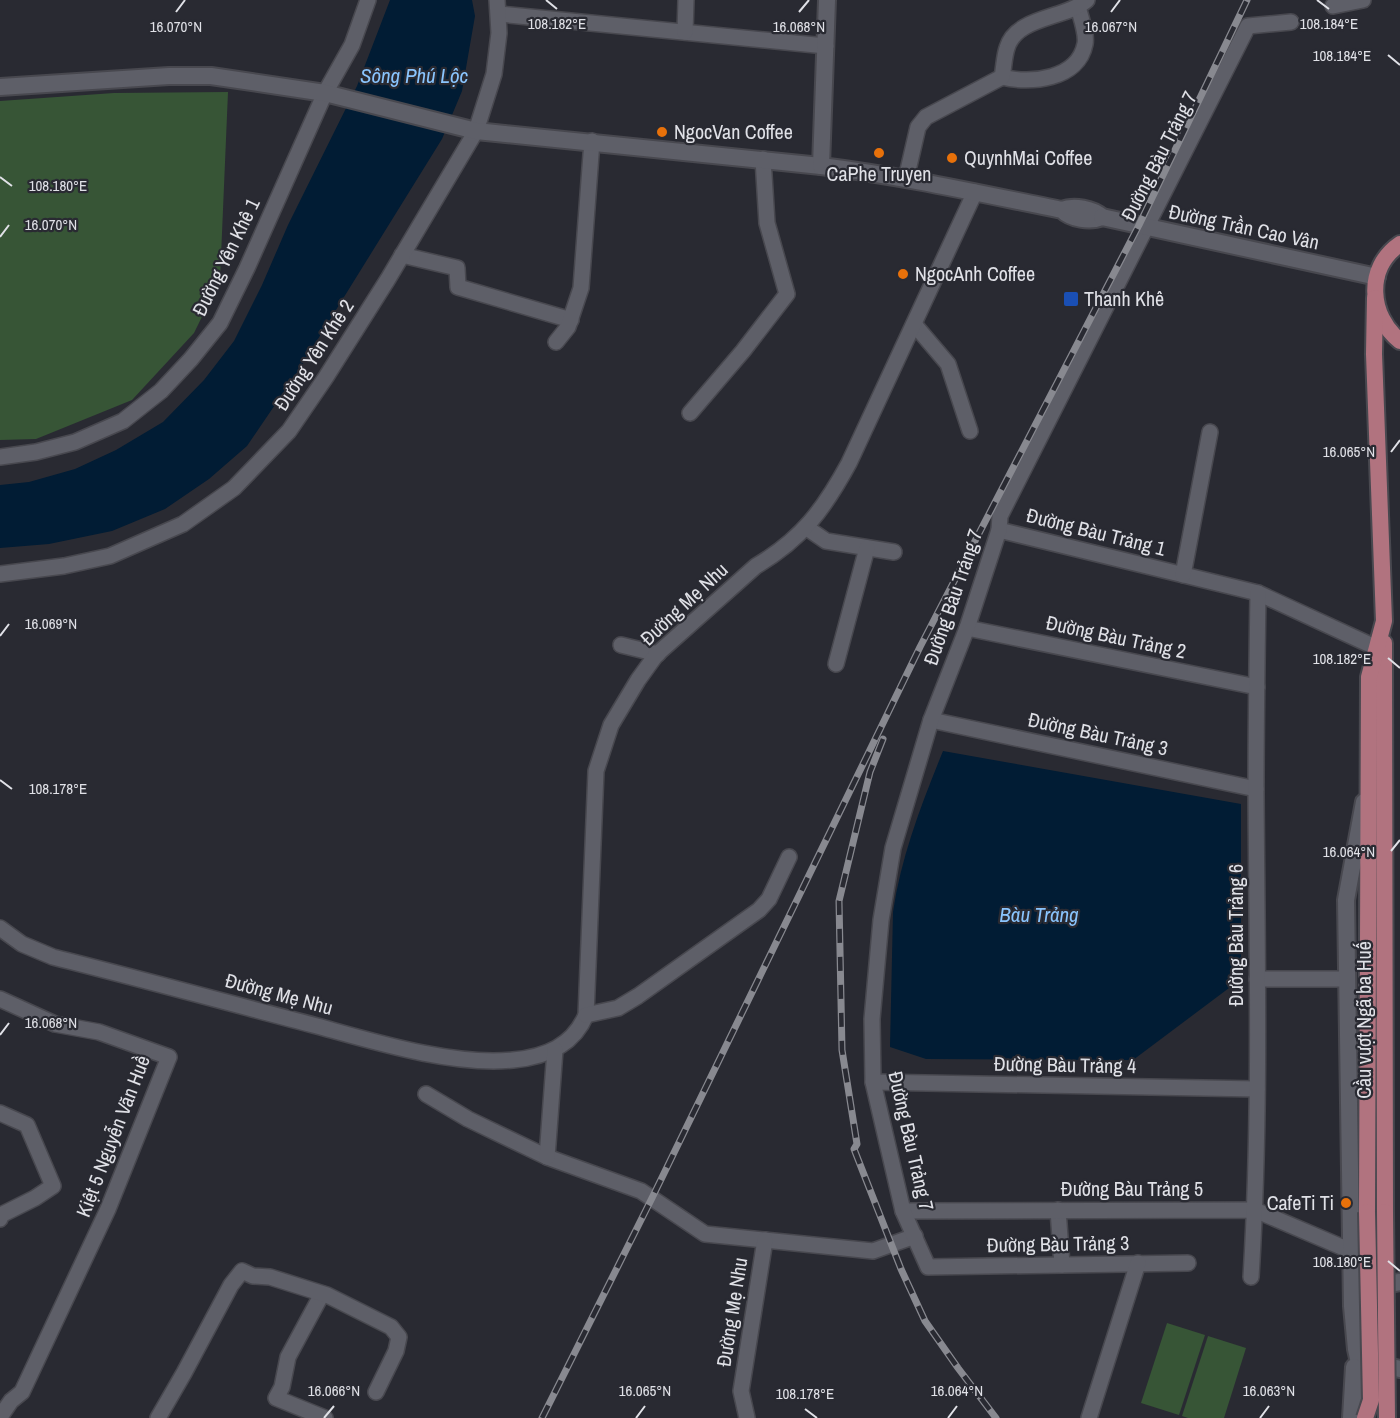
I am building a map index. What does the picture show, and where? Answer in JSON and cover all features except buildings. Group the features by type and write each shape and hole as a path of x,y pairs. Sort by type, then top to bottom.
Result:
{"main road":[{"path":"1384,621 1374,354 1375,298 1377,277 1384,260 1400,236"},
{"path":"1384,260 1400,244"},
{"path":"1375,298 1380,317 1390,333 1400,341"},
{"name":"Cầu vượt Ngã ba Huế","path":"1365,1418 1371,1400 1367,1212 1369,676 1384,621"},
{"name":"Cầu vượt Ngã ba Huế","path":"1384,621 1387,1418"}],"street":[{"name":"Đường Yên Khê 1","path":"0,457 36,452 75,442 123,421 161,391 220,323 325,93 352,45 368,0"},
{"path":"685,32 686,0"},
{"path":"821,166 827,0"},
{"path":"1334,6 1363,0"},
{"path":"906,179 918,127 926,117 948,103 1002,76 1016,80 1034,80 1061,73 1075,64 1085,43 1083,4 1038,20 1023,28 1011,39 1007,47 1002,76"},
{"path":"498,7 685,32 826,46"},
{"name":"Đường Yên Khê 2","path":"0,574 64,566 110,556 183,524 234,488 289,430 326,377 476,131 494,74 499,33 498,7"},
{"name":"Đường Bàu Trảng 7","path":"928,1267 903,1211 873,1082 872,1019 880,920 892,848 931,720 967,628 999,530 1000,516 1248,26 1292,22"},
{"path":"0,87 169,76 211,76 325,93 476,131 821,166 975,192"},
{"path":"556,342 568,327 581,288 592,141"},
{"path":"690,413 743,351 787,294 767,224 763,159"},
{"name":"Đường Trần Cao Vân","path":"975,192 1062,210 1068,216 1095,220 1102,218 1377,277"},
{"name":"Đường Mẹ Nhu","path":"0,928 21,944 53,957 431,1054 502,1061 531,1057 566,1044 577,1034 586,1016 596,771 611,725 638,680 658,654 756,566 807,528 830,498 849,463 975,192"},
{"path":"402,255 457,268 458,287 571,320"},
{"path":"914,324 948,364 970,431"},
{"name":"Đường Bàu Trảng 1","path":"1183,575 1210,432"},
{"path":"807,528 826,541 894,552"},
{"name":"Đường Bàu Trảng 1","path":"999,530 1258,593 1377,648"},
{"path":"836,664 867,548"},
{"name":"Đường Bàu Trảng 6","path":"1251,1276 1255,1210 1257,1089 1258,593"},
{"name":"Đường Bàu Trảng 2","path":"967,628 1257,687"},
{"path":"621,645 658,654"},
{"name":"Đường Bàu Trảng 3","path":"931,720 1256,789"},
{"path":"1368,780 1346,900 1352,1306 1356,1348 1371,1418"},
{"path":"586,1016 618,1008 638,996 759,910 769,899 789,857"},
{"path":"1257,979 1347,979"},
{"name":"Kiệt 5 Nguyễn Văn Huề","path":"0,999 55,1024 99,1032 169,1057 108,1209 22,1392 11,1401 0,1417"},
{"path":"547,1157 555,1050"},
{"name":"Đường Bàu Trảng 4","path":"873,1082 1257,1089"},
{"name":"Đường Mẹ Nhu","path":"426,1094 468,1119 547,1157 642,1191 705,1234 873,1251 915,1236"},
{"name":"Kiệt 5 Nguyễn Văn Huề","path":"0,1113 27,1125 53,1186 1,1215 0,1219"},
{"path":"1058,1210 1062,1264"},
{"name":"Đường Bàu Trảng 5","path":"903,1211 1255,1210 1352,1251"},
{"name":"Đường Mẹ Nhu","path":"747,1418 741,1391 765,1240"},
{"path":"1089,1418 1138,1263"},
{"name":"Đường Bàu Trảng 3","path":"928,1267 1188,1263"},
{"path":"158,1418 231,1285 242,1271 253,1276 270,1277 322,1294 391,1327 399,1337 396,1351 376,1392"},
{"path":"1352,1306 1359,1294 1374,1285 1400,1282"},
{"path":"322,1294 291,1349 282,1387 276,1398 325,1418"},
{"path":"1356,1348 1377,1365 1400,1369"},
{"path":"1351,1418 1356,1348"}],"green space":[{"path":"228,92 220,280 194,333 132,400 36,439 0,440 0,101 114,93"},
{"path":"1167,1323 1205,1335 1179,1415 1141,1403"},
{"path":"1208,1336 1246,1348 1224,1418 1188,1418 1182,1416"}],"water":[{"name":"Sông Phú Lộc","path":"390,0 472,0 475,16 462,91 442,139 300,368 247,446 209,479 165,509 112,531 49,544 0,548 0,485 29,482 75,469 116,450 163,422 204,380 234,341 357,86"},
{"name":"Bàu Trảng","path":"943,751 1241,804 1241,979 1133,1060 926,1059 890,1047 893,912 901,871 913,830"}],"railway":[{"path":"542,1418 652,1198 920,647 1139,225 1247,0"},
{"path":"883,739 870,772 839,901 842,1050 857,1144 854,1149 901,1269 925,1321 996,1418"}],"place":[{"name":"NgocVan Coffee","path":"662,132"},
{"name":"CaPhe Truyen","path":"879,153"},
{"name":"QuynhMai Coffee","path":"952,158"},
{"name":"NgocAnh Coffee","path":"903,274"},
{"name":"Thanh Khê","path":"1071,299"},
{"name":"CafeTi Ti","path":"1346,1203"}]}
